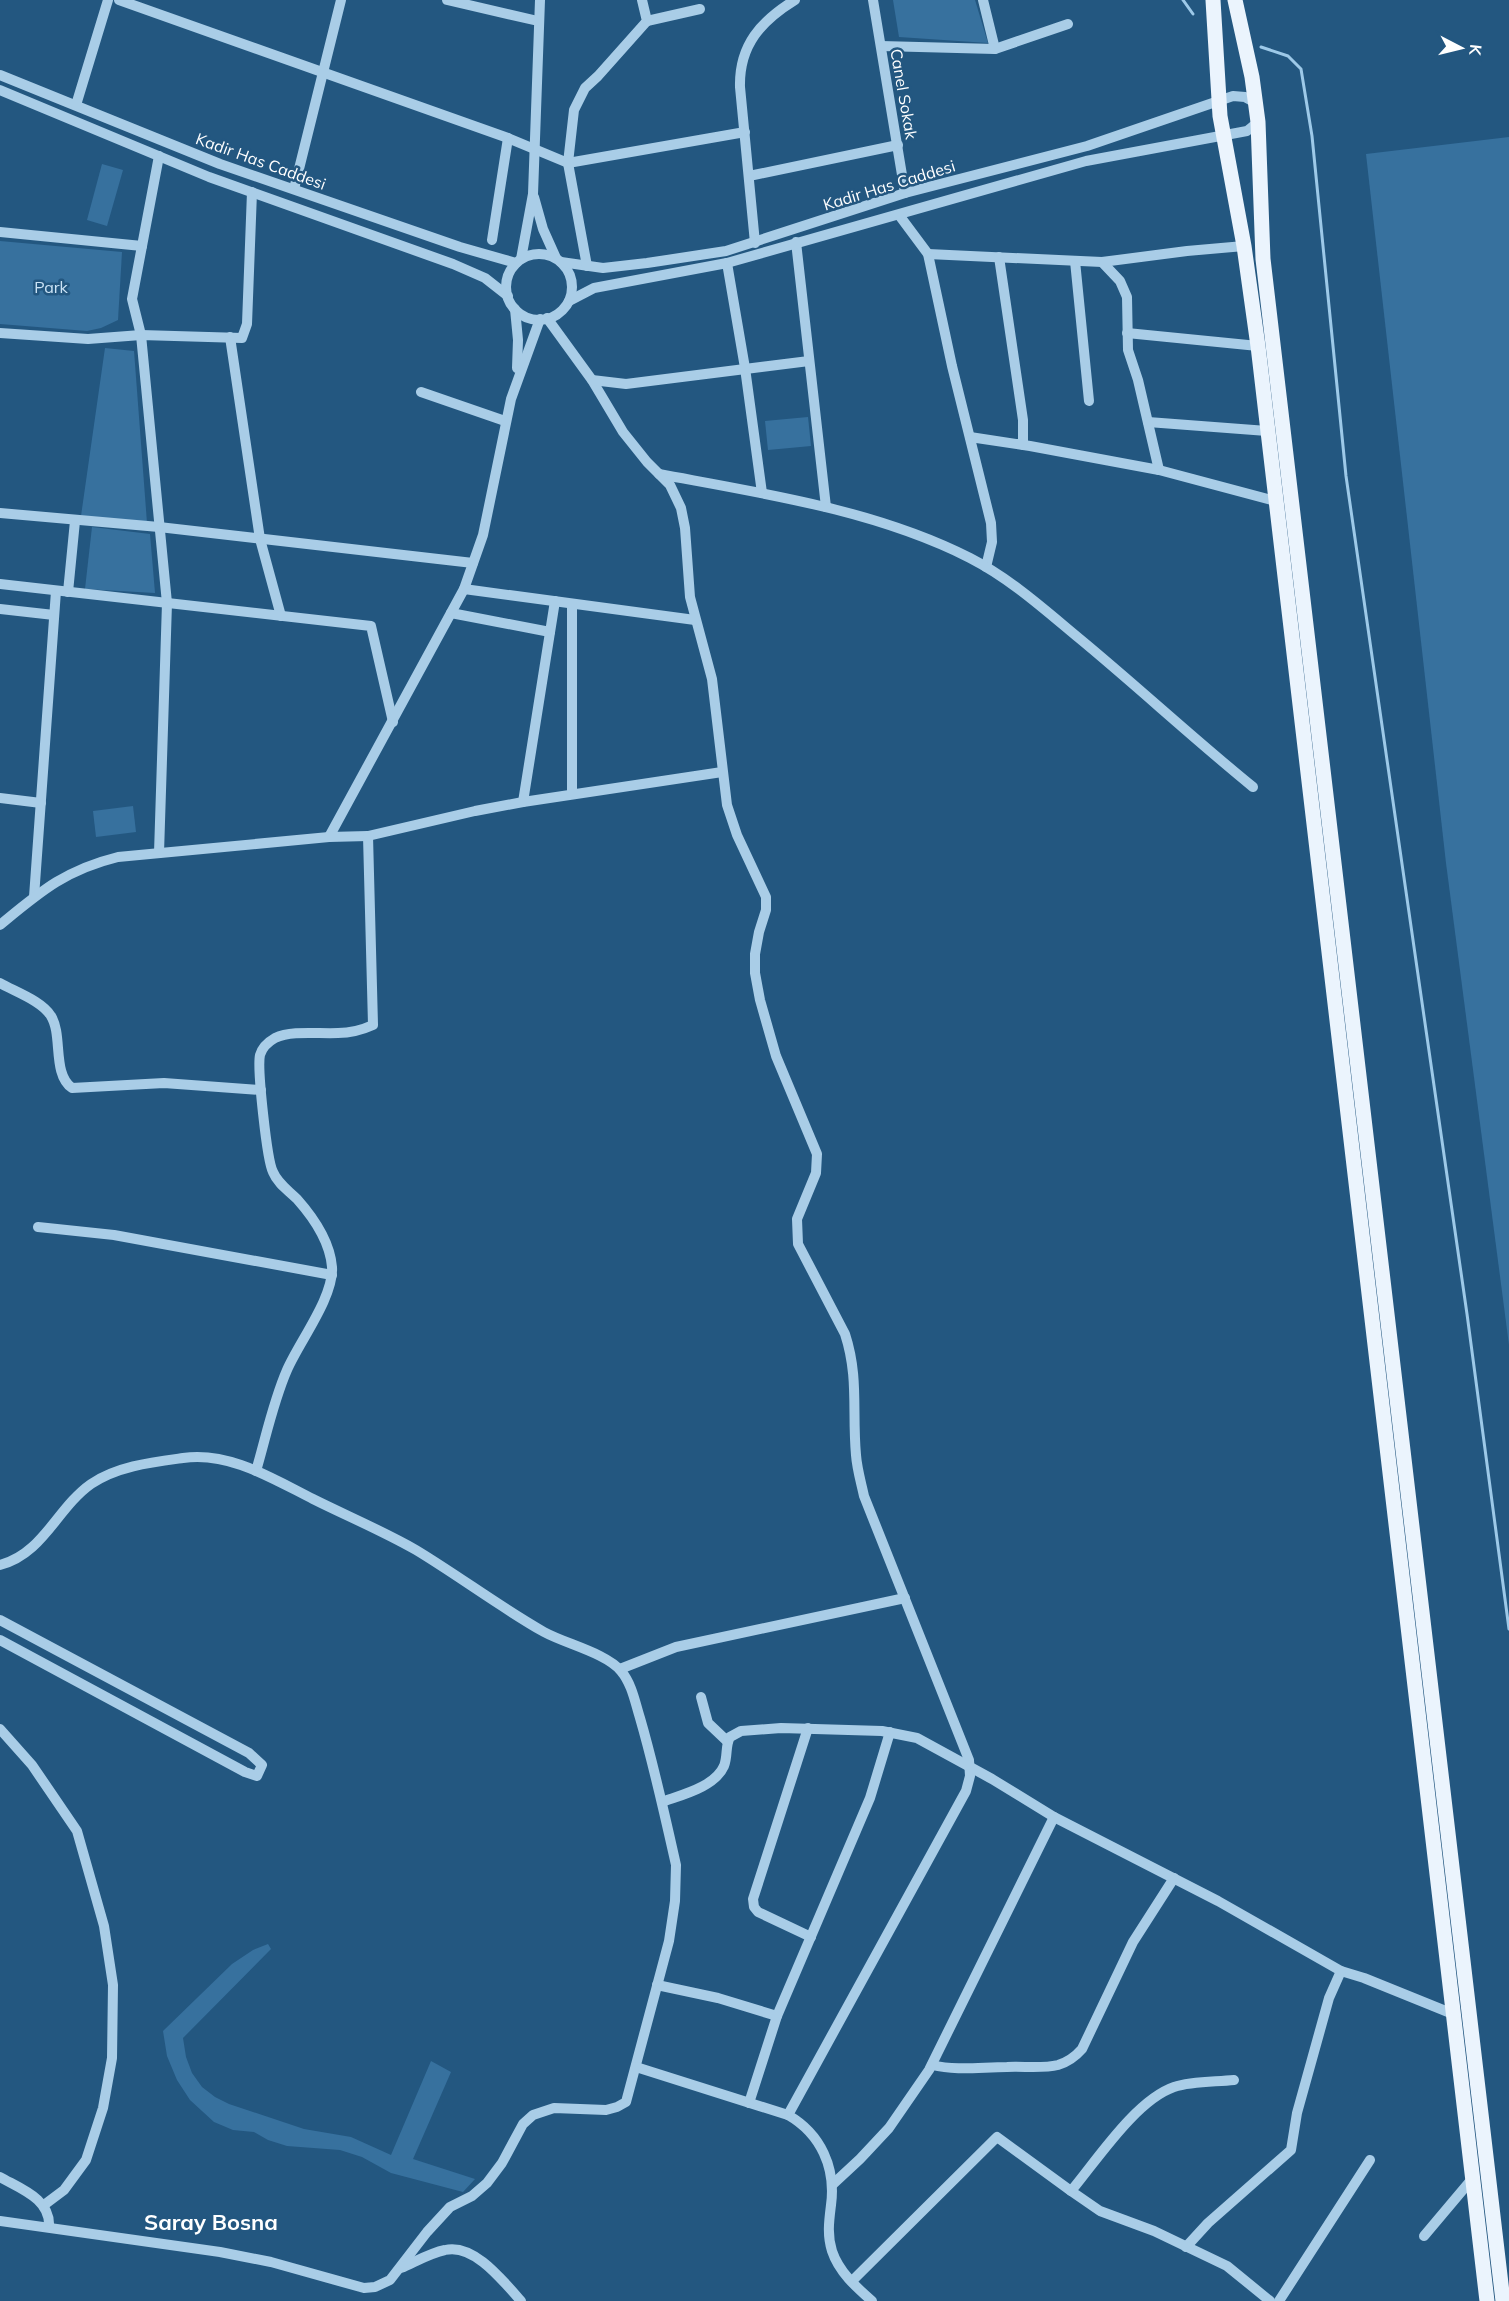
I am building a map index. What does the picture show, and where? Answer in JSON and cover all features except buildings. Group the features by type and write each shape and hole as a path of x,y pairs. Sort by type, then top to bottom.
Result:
{"main road":[{"path":"1213,0 1224,135 1244,246 1257,346 1486,2301"},
{"path":"1235,0 1256,103 1263,259 1503,2301"}],"street":[{"path":"76,105 108,0"},
{"path":"119,0 508,138 568,163 745,132"},
{"path":"294,189 341,0"},
{"path":"447,0 538,21"},
{"path":"517,378 518,340 515,309 508,296 508,275 519,261 533,194 540,0"},
{"path":"642,0 647,21"},
{"path":"755,243 740,78 744,54 754,35 795,0"},
{"name":"Canel Sokak","path":"873,0 906,193"},
{"path":"982,0 995,49"},
{"path":"586,266 568,163 574,110 580,95 647,21 700,9"},
{"path":"881,46 995,49 1068,24"},
{"name":"Kadir Has Caddesi","path":"0,75 220,164 460,248 519,261"},
{"name":"Kadir Has Caddesi","path":"0,90 252,192 453,264 485,278 508,296"},
{"path":"1220,100 1233,96 1245,97 1256,103"},
{"name":"Kadir Has Caddesi","path":"558,260 603,268 648,264 726,251 906,193 1087,146 1220,100"},
{"path":"1224,135 1246,131 1258,122"},
{"name":"Kadir Has Caddesi","path":"568,301 594,288 620,281 727,262 1086,162 1224,135"},
{"path":"492,240 508,138"},
{"path":"748,176 898,145"},
{"path":"159,156 132,299 141,335 167,603 159,853"},
{"path":"0,333 88,339 141,335 242,338 248,324 252,192"},
{"path":"515,309 526,317 544,319 560,312 568,301 570,274 558,260 543,229 533,194"},
{"path":"899,214 928,254 993,531 986,567"},
{"path":"0,232 142,246"},
{"path":"796,242 826,507"},
{"path":"928,254 1102,262 1244,246"},
{"path":"519,261 535,254 558,260"},
{"path":"999,257 1023,420 1023,445"},
{"path":"1075,261 1089,401"},
{"path":"727,262 745,368 762,493"},
{"path":"1102,262 1115,274 1124,289 1128,306 1127,333 1131,361 1138,380 1160,470"},
{"path":"329,837 464,589 483,535 517,378 544,319"},
{"path":"544,319 592,380 623,432 674,493 683,518 687,578 695,620 712,679 722,772 731,819 766,897 766,910 756,943 754,964 764,1017 776,1056 817,1154 816,1173 797,1219 798,1244 850,1348 855,1378 855,1436 860,1479 870,1512 969,1760 966,1791 788,2115"},
{"path":"1127,333 1257,346"},
{"path":"230,337 260,538 281,616"},
{"path":"592,380 626,384 809,362"},
{"path":"421,392 506,421"},
{"path":"1148,422 1267,431"},
{"path":"970,438 1023,445 1160,470 1275,501"},
{"path":"658,474 826,507 935,543 986,567 1024,592 1253,788"},
{"path":"0,513 159,527 473,562"},
{"path":"68,592 75,521"},
{"path":"0,584 371,626 393,722"},
{"path":"464,589 695,620"},
{"path":"34,897 56,591"},
{"path":"523,802 555,601"},
{"path":"572,604 572,793"},
{"path":"0,609 54,615"},
{"path":"451,613 550,632"},
{"path":"0,925 57,880 90,865 118,857 329,837 368,836 475,811 572,793 722,772"},
{"path":"0,798 40,803"},
{"path":"256,1471 281,1385 295,1353 328,1293 332,1275 330,1257 317,1226 278,1180 270,1166 261,1090 260,1056 264,1047 272,1040 284,1036 320,1032 345,1033 373,1025 368,836"},
{"path":"0,983 41,1006 50,1014 55,1026 62,1074 72,1088 164,1083 261,1090"},
{"path":"38,1227 114,1235 332,1275"},
{"path":"0,1565 31,1550 82,1491 112,1473 186,1457 222,1460 256,1471 415,1550 542,1630 572,1646 603,1657 620,1670 631,1688 651,1757 676,1865 669,1941 626,2102 601,2111 547,2109 527,2119 519,2129 494,2176 472,2196 450,2207 386,2283 364,2288 237,2255 0,2221"},
{"path":"620,1670 676,1647 905,1598"},
{"path":"0,1620 249,1753 262,1765 257,1776 245,1772 0,1640"},
{"path":"701,1697 708,1723 727,1741"},
{"path":"662,1802 699,1787 715,1777 725,1762 727,1741 733,1734 741,1731 808,1728 890,1732 917,1738 992,1779 1054,1817 1257,1922 1341,1971 1453,2014"},
{"path":"808,1728 753,1899 754,1907 758,1912 811,1937"},
{"path":"0,1730 32,1765 77,1831 104,1926 113,1985 112,2058 103,2108 86,2160 64,2190 44,2205"},
{"path":"749,2103 777,2016 870,1798 890,1732"},
{"path":"832,2185 889,2128 932,2066 1054,1817"},
{"path":"932,2066 966,2070 990,2067 1049,2066 1062,2064 1073,2058 1082,2049 1133,1942 1174,1878"},
{"path":"1186,2247 1208,2223 1291,2150 1297,2113 1329,1998 1341,1971"},
{"path":"657,1985 717,1998 777,2016"},
{"path":"636,2067 788,2115 810,2131 822,2148 829,2168 832,2185 828,2226 830,2244 840,2268 872,2301"},
{"path":"1071,2191 1131,2119 1154,2098 1183,2085 1234,2080"},
{"path":"852,2281 997,2137 1100,2211 1154,2231 1227,2266 1270,2301"},
{"path":"1279,2301 1370,2160"},
{"path":"0,2177 44,2205 49,2216 49,2228"},
{"path":"1424,2236 1472,2179"},
{"path":"398,2269 443,2250 461,2250 476,2256 521,2301"}],"green space":[{"path":"893,0 975,0 988,43 899,37"},
{"path":"1509,137 1509,1345 1446,863 1366,154"},
{"path":"102,164 123,170 107,226 87,220"},
{"name":"Park","path":"0,241 122,252 118,320 101,328 87,331 0,324"},
{"path":"105,348 134,351 147,523 81,516"},
{"path":"808,417 811,446 768,450 765,421"},
{"path":"92,527 150,534 155,593 85,589"},
{"path":"133,806 136,832 96,837 93,811"},
{"path":"268,1944 271,1949 183,2038 186,2057 192,2073 202,2087 229,2104 304,2129 351,2137 391,2155 431,2061 451,2072 413,2159 475,2179 463,2192 391,2173 362,2157 340,2150 287,2146 268,2140 254,2132 233,2130 214,2122 190,2100 177,2080 167,2056 163,2031 232,1964 253,1950"}],"waterway":[{"path":"1183,0 1193,14"},
{"path":"1261,47 1288,56 1301,69 1312,136 1346,476 1467,1314 1509,1629"}],"district":[{"name":"Saray Bosna","path":"211,2222"}]}
